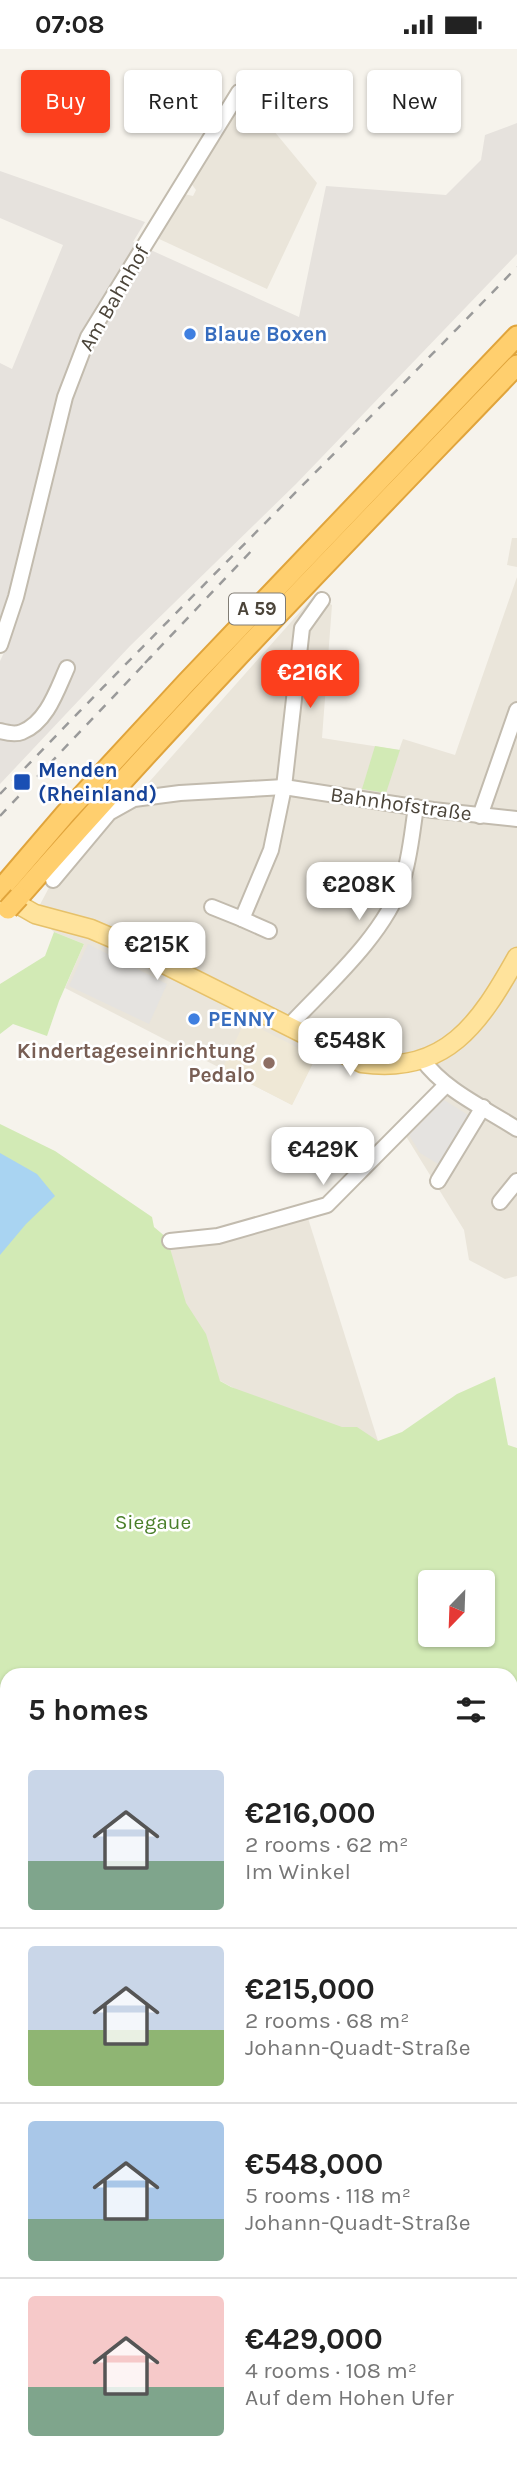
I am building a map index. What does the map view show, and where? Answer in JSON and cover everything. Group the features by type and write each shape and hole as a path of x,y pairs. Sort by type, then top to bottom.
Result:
{"highway":[{"name":"A 59","path":"5,899 66,813 517,336"},
{"name":"A 59","path":"5,899 80,827 517,365"}],"main road":[{"path":"5,899 35,914 91,929 112,938 362,1063 387,1067 422,1059 445,1048 467,1032 494,997 517,957"}],"street":[{"name":"Am Bahnhof","path":"0,645 16,597 65,397 88,337 236,97"},
{"path":"242,919 271,850 284,787 302,628 322,600"},
{"path":"0,731 19,734 32,725 49,707 67,668"},
{"path":"480,816 517,710"},
{"name":"Bahnhofstraße","path":"53,880 109,813 134,799 229,788 284,787 517,819"},
{"path":"288,1027 358,952 397,895 403,880 416,807"},
{"path":"212,907 269,931"},
{"path":"422,1059 446,1085 517,1129"},
{"path":"170,1241 218,1236 327,1206 446,1085"},
{"path":"438,1181 482,1107"},
{"path":"500,1202 517,1181"}],"shaded area":[{"path":"236,107 236,133 276,133 317,183 267,289 157,238 184,194 193,196 196,190 190,182"},
{"path":"517,123 517,254 296,484 130,646 0,784 0,661 8,644 0,640 0,363 12,369 63,245 0,218 0,171 145,222 133,242 299,317 326,186 446,195 481,160 485,135"},
{"path":"512,538 517,538 517,567 507,565"},
{"path":"517,577 517,1276 505,1279 469,1260 464,1230 404,1133 408,1134 446,1096 446,1085 422,1060 387,1067 322,1045 292,1105 65,988 84,944 54,932 35,914 53,880 109,813 134,799 315,595 332,605 322,738 399,750 403,739 455,755"},
{"path":"88,944 167,984 149,1024 69,986"},
{"name":"Kindertageseinrichtung Pedalo","path":"245,1021 316,1057 292,1105 222,1069"},
{"path":"444,1100 473,1118 443,1167 420,1153 409,1135"},
{"path":"307,1215 378,1441 334,1432 272,1409 204,1372 168,1243"}],"green space":[{"path":"375,746 400,750 386,793 362,789"},
{"path":"54,932 84,944 47,1036 13,1024 0,1034 0,984 45,956"},
{"name":"Siegaue","path":"0,1124 55,1151 152,1217 154,1227 167,1238 186,1303 206,1334 220,1381 342,1427 357,1427 378,1441 402,1432 457,1394 495,1377 508,1445 517,1448 517,1668 0,1668"}],"water":[{"path":"0,1153 37,1174 55,1196 26,1224 0,1255"}],"railway":[{"path":"0,794 517,267"},
{"path":"145,663 256,546"},
{"path":"0,816 152,656"}],"place":[{"name":"Blaue Boxen","path":"190,334"},
{"name":"Menden (Rheinland)","path":"22,782"},
{"name":"PENNY","path":"194,1019"},
{"name":"Kindertageseinrichtung Pedalo","path":"269,1063"}]}
